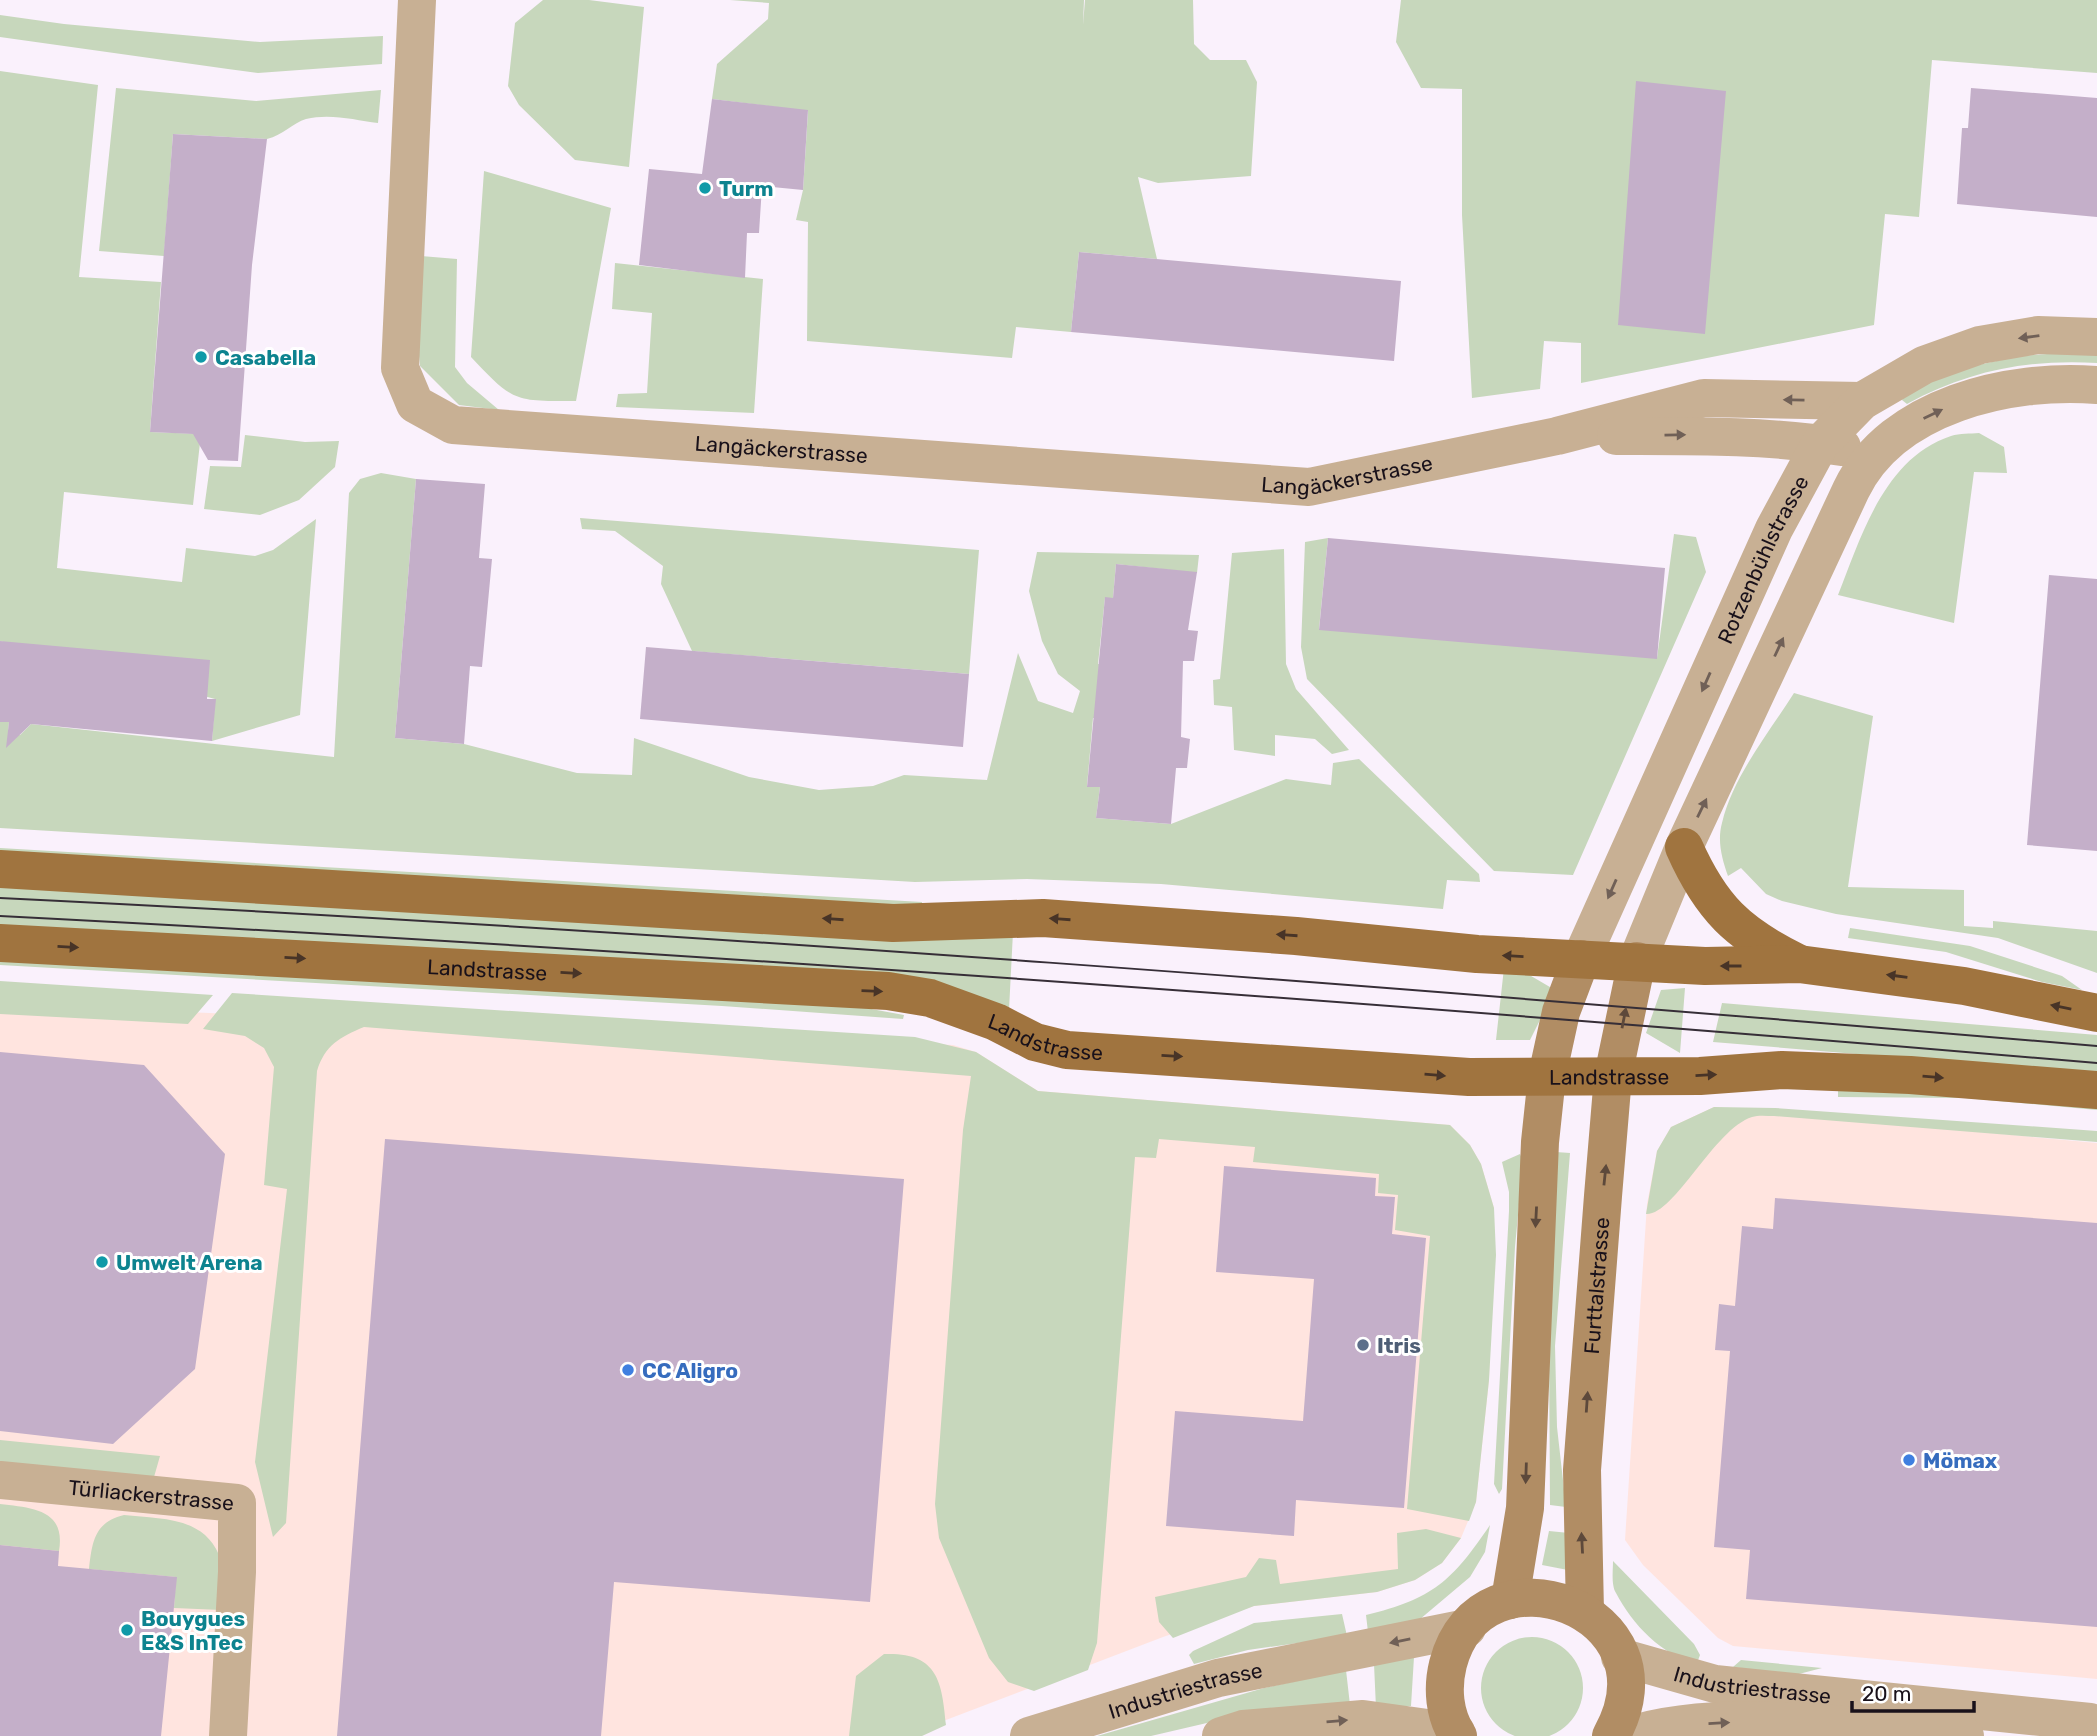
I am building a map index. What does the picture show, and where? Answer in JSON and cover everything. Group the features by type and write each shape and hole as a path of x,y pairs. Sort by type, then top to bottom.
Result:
{"main road":[{"path":"1684,847 1703,886 1738,930 1800,964"},
{"path":"0,869 893,923 1043,918 1296,936 1477,954 1705,966 1800,964 1964,986 2097,1013"},
{"name":"Landstrasse","path":"0,943 888,991 930,998 996,1021 1035,1042 1067,1050 1469,1077 1700,1076 1782,1070 1910,1075 2097,1090"},
{"path":"1510,1600 1525,1508 1540,1142 1547,1076 1561,1012 1581,958"},
{"name":"Furttalstrasse","path":"1585,1612 1582,1470 1614,1076 1637,961"},
{"path":"1457,1734 1446,1706 1445,1678 1451,1651 1467,1628 1486,1611 1510,1600 1536,1597 1562,1600 1585,1612 1603,1627 1620,1657 1625,1696 1620,1720 1611,1736"}],"street":[{"name":"Langäckerstrasse","path":"417,0 400,368 415,404 453,425 1309,487 1558,436 1704,398 1862,401"},
{"name":"Rotzenbühlstrasse","path":"1581,958 1774,529 1820,444 1862,401 1924,365 1980,345 2038,335 2097,337"},
{"path":"1637,961 1684,847 1851,490 1878,453 1920,421 1956,403 2040,386 2097,385"},
{"path":"1862,401 1878,453"},
{"name":"Langäckerstrasse","path":"1558,436 1700,434 1775,438 1878,453"},
{"name":"Türliackerstrasse","path":"0,1480 237,1503 237,1572 228,1736"},
{"name":"Industriestrasse","path":"1029,1736 1218,1678 1467,1628"},
{"name":"Industriestrasse","path":"1620,1657 1715,1684 2090,1722 2097,1725"},
{"path":"1221,1736 1243,1729 1363,1719 1457,1734"},
{"name":"Industriestrasse","path":"1628,1736 1651,1728 1771,1721 1965,1736"}],"shaded area":[{"path":"0,1004 953,1045 976,1052 1038,1091 1450,1125 1470,1145 1481,1164 1494,1208 1489,1380 1476,1502 1461,1538 1442,1563 1415,1580 1377,1592 1254,1606 1163,1637 904,1736 0,1736"},
{"name":"Mömax","path":"1714,1107 2097,1143 2097,1679 1733,1646 1718,1638 1643,1565 1625,1540 1647,1204 1657,1151 1671,1127"}],"green space":[{"path":"543,0 589,0 644,7 629,167 575,160 519,105 508,86 515,23"},
{"path":"730,0 1084,0 1083,25 1085,0 1193,0 1194,44 1210,60 1246,60 1257,82 1251,176 1158,183 1138,177 1157,259 1079,252 1071,332 1016,327 1012,358 807,341 808,222 796,220 803,190 808,111 712,99 717,64 768,19 769,3"},
{"path":"1401,0 2097,0 2097,73 1932,60 1919,217 1885,214 1874,325 1581,383 1581,343 1544,341 1540,389 1472,398 1462,215 1462,89 1421,88 1396,42"},
{"path":"0,15 64,24 260,42 383,36 382,64 258,73 0,37"},
{"path":"0,71 98,85 79,277 161,282 150,432 201,434 193,505 64,492 57,568 182,582 186,548 255,556 273,550 316,519 300,715 212,741 215,699 0,641"},
{"path":"116,88 256,101 381,90 378,123 315,117 301,121 267,139 173,134 164,256 99,251"},
{"path":"484,171 611,208 576,401 540,401 517,396 497,383 471,357"},
{"path":"421,256 457,259 455,367 467,383 499,410 459,405 420,366 416,326"},
{"path":"615,263 763,279 754,413 616,407 618,394 647,393 652,313 612,309"},
{"path":"2097,354 2097,363 2046,363 1999,370 1953,383 1907,404 1902,400 1951,371 2019,356"},
{"path":"1979,433 2004,447 2007,473 1974,472 1954,623 1838,595 1878,502 1908,462 1928,447 1954,435"},
{"path":"245,435 305,442 339,441 335,467 299,500 260,515 204,509 210,466 241,467"},
{"path":"381,473 416,479 395,738 464,744 577,773 632,775 634,738 749,777 819,790 873,786 904,775 987,780 1018,653 1038,701 1073,713 1080,691 1058,674 1042,641 1029,591 1037,552 1199,555 1197,573 1116,564 1113,598 1105,598 1098,664 1110,665 1104,719 1093,718 1087,786 1100,787 1096,818 1171,824 1286,779 1331,785 1333,763 1359,759 1479,874 1480,882 1447,880 1443,909 1161,884 1027,879 915,882 0,828 0,722 9,722 8,734 20,735 31,724 334,757 349,493 360,479"},
{"path":"580,518 979,550 969,674 692,651 661,584 663,566 615,531 582,529"},
{"path":"1674,534 1696,537 1706,572 1573,875 1494,871 1307,679 1301,647 1305,542 1328,538 1319,629 1657,658"},
{"path":"1284,549 1286,664 1296,689 1349,750 1332,754 1315,739 1275,735 1275,756 1234,750 1232,707 1214,705 1213,680 1220,679 1232,553"},
{"path":"1794,693 1873,716 1848,887 1964,890 1964,926 1993,928 1993,921 2097,931 2097,973 1998,938 1836,914 1782,901 1766,894 1741,868 1728,876 1720,843 1727,806 1743,772"},
{"path":"0,848 922,902 922,906 0,857"},
{"path":"0,885 1013,932 1009,1010 0,927"},
{"path":"1850,928 1970,946 2062,976 2082,990 2042,982 1946,952 1848,938"},
{"path":"0,956 844,1004 904,1015 903,1019 722,1006 0,965"},
{"path":"1504,968 1526,973 1555,990 1530,1040 1496,1040"},
{"path":"0,981 213,995 188,1024 0,1014"},
{"path":"1685,988 1680,1053 1646,1033 1661,990"},
{"path":"232,993 915,1037 976,1052 1038,1091 1450,1125 1470,1145 1481,1164 1494,1208 1496,1255 1489,1380 1476,1502 1469,1521 1407,1509 1430,1236 1395,1230 1398,1195 1378,1193 1379,1174 1253,1162 1255,1147 1159,1139 1156,1158 1135,1157 1097,1643 1088,1670 1034,1691 1008,1682 989,1658 939,1538 935,1504 963,1130 971,1076 364,1027 334,1043 324,1055 317,1071 286,1523 273,1537 255,1462 287,1189 264,1185 274,1067 264,1048 245,1036 203,1029"},
{"path":"1722,1003 2097,1035 2097,1074 1713,1042"},
{"path":"1838,1088 2097,1100 2097,1110 1965,1098 1838,1097"},
{"path":"1714,1107 1775,1108 2097,1131 2097,1142 1754,1116 1723,1137 1669,1201 1657,1211 1646,1214 1657,1151 1671,1127"},
{"path":"1556,1152 1570,1153 1555,1346 1557,1427 1566,1507 1550,1505 1549,1346"},
{"path":"1520,1154 1523,1161 1515,1247 1502,1489 1499,1494 1494,1484 1509,1211 1509,1192 1502,1162"},
{"path":"0,1440 160,1456 154,1477 0,1464"},
{"path":"0,1504 35,1510 52,1519 60,1537 59,1551 0,1545"},
{"path":"124,1515 179,1522 191,1526 212,1542 221,1561 221,1610 174,1608 176,1577 89,1569 96,1535 106,1523"},
{"path":"1490,1525 1485,1552 1470,1577 1419,1620 1368,1632 1366,1615 1408,1602 1439,1585 1464,1560"},
{"path":"1426,1529 1461,1538 1442,1563 1415,1580 1377,1592 1254,1606 1173,1638 1159,1622 1155,1597 1246,1577 1259,1558 1276,1560 1280,1584 1398,1569 1397,1533"},
{"path":"1549,1531 1569,1533 1573,1571 1542,1565"},
{"path":"1613,1561 1694,1644 1700,1655 1697,1663 1660,1646 1639,1627 1614,1590"},
{"path":"1342,1614 1347,1636 1248,1650 1194,1664 1189,1655 1254,1623"},
{"path":"1532,1637 1552,1641 1568,1652 1579,1668 1583,1688 1579,1708 1568,1724 1552,1735 1532,1739 1512,1735 1496,1724 1485,1708 1481,1688 1485,1668 1496,1652 1512,1641"},
{"path":"884,1654 915,1658 933,1672 939,1682 946,1725 922,1736 849,1736 856,1676"},
{"path":"1414,1657 1411,1706 1376,1708 1374,1664"},
{"path":"1741,1660 1822,1668 1795,1675 1733,1667"},
{"path":"1346,1670 1350,1705 1224,1719 1151,1736 1097,1736 1264,1688"}],"building":[{"path":"1636,81 1726,91 1705,334 1618,325"},
{"path":"1971,88 2097,98 2097,217 1957,204 1962,128 1968,128"},
{"name":"Turm","path":"712,99 808,110 803,190 762,186 759,233 747,233 745,278 639,265 649,169 702,174"},
{"name":"Casabella","path":"173,134 267,139 252,265 238,461 208,460 193,434 150,432"},
{"path":"1079,252 1401,281 1394,361 1071,332"},
{"path":"416,479 485,484 479,558 492,559 482,667 470,666 464,744 395,738"},
{"path":"1328,538 1665,568 1657,659 1319,630"},
{"path":"1116,564 1197,572 1188,630 1198,631 1194,661 1183,661 1181,737 1190,739 1187,768 1176,768 1171,824 1096,818 1100,787 1087,787 1105,597 1113,598"},
{"path":"2049,575 2097,579 2097,851 2027,845"},
{"path":"0,641 210,660 207,699 216,699 212,741 31,724 6,748 9,722 0,722"},
{"path":"646,647 969,674 963,747 640,719"},
{"name":"Umwelt Arena","path":"0,1052 144,1065 225,1154 195,1369 113,1444 0,1431"},
{"name":"CC Aligro","path":"385,1139 904,1179 870,1602 614,1582 601,1736 337,1736"},
{"name":"Itris","path":"1224,1166 1376,1178 1375,1196 1395,1197 1392,1234 1426,1238 1404,1508 1296,1500 1294,1536 1166,1526 1175,1411 1303,1421 1314,1279 1216,1272"},
{"name":"Mömax","path":"1775,1198 2097,1223 2097,1627 1746,1599 1750,1550 1714,1547 1730,1351 1715,1350 1719,1304 1735,1306 1742,1226 1773,1229"},
{"path":"0,1545 59,1551 58,1566 177,1577 161,1736 0,1736"}],"tram line":[{"path":"0,898 787,944 1573,1003 2097,1046"},
{"path":"0,916 525,946 1049,981 2097,1063"}],"place":[{"name":"Turm","path":"705,188"},
{"name":"Casabella","path":"201,357"},
{"name":"Umwelt Arena","path":"102,1262"},
{"name":"Itris","path":"1363,1345"},
{"name":"CC Aligro","path":"628,1370"},
{"name":"Mömax","path":"1909,1460"},
{"name":"Bouygues E&S InTec","path":"127,1630"}]}
